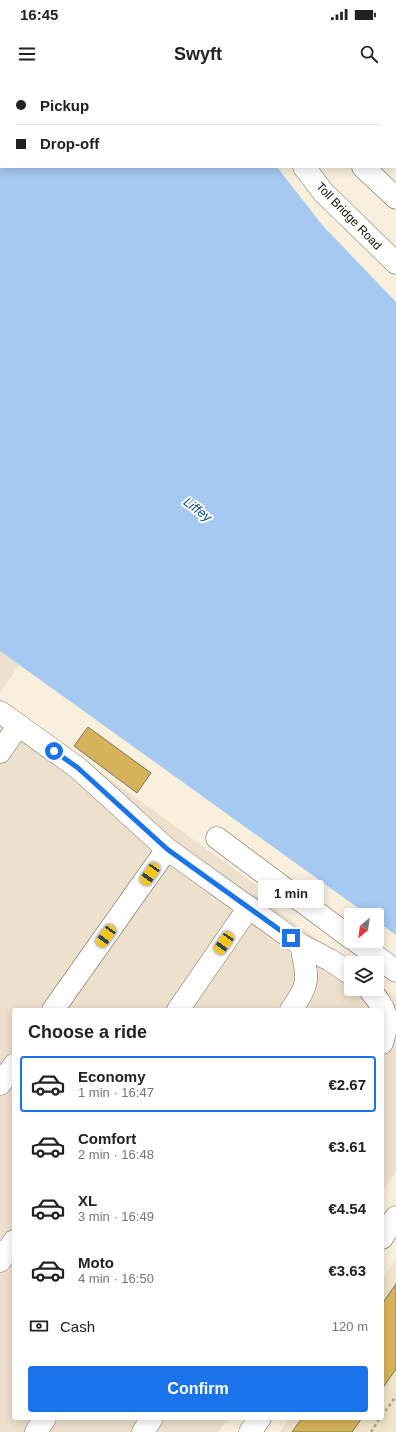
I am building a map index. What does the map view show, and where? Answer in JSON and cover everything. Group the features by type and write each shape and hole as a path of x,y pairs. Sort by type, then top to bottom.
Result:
{"main road":[{"name":"Toll Bridge Road","path":"305,168 323,192 396,264"},
{"path":"364,168 396,198"},
{"path":"0,712 78,768 167,849 301,945 330,960 344,969"},
{"path":"0,752 18,726"},
{"path":"217,838 344,933"},
{"path":"54,1008 167,849"},
{"path":"179,1008 249,907"},
{"path":"292,1008 305,988 307,978 301,945"},
{"path":"365,948 396,971"},
{"path":"375,996 392,1016 384,1037"},
{"path":"0,1084 12,1067"},
{"path":"12,1243 0,1262 12,1271"},
{"path":"36,1432 44,1420"},
{"path":"143,1432 151,1420"},
{"path":"250,1432 259,1420"}],"path":[{"path":"384,1413 396,1396"},
{"path":"371,1432 379,1420"}],"shaded area":[{"path":"0,651 19,665 0,693"},
{"path":"0,699 256,885 252,892 344,959 344,996 384,996 384,988 396,997 396,1172 384,1189 384,1008 12,1008 12,1420 227,1420 218,1432 0,1432"},
{"path":"396,1259 396,1432 280,1432 288,1420 384,1420 384,1277"}],"water":[{"name":"Liffey","path":"0,168 278,168 323,226 396,302 396,935 384,926 384,908 358,908 0,651"}],"building":[{"path":"88,727 151,773 137,793 74,746"},
{"path":"396,1284 396,1369 384,1386 384,1301"},
{"path":"301,1420 361,1420 352,1432 292,1432"}],"route":[{"path":"54,751 78,768 167,849 291,938"}]}
